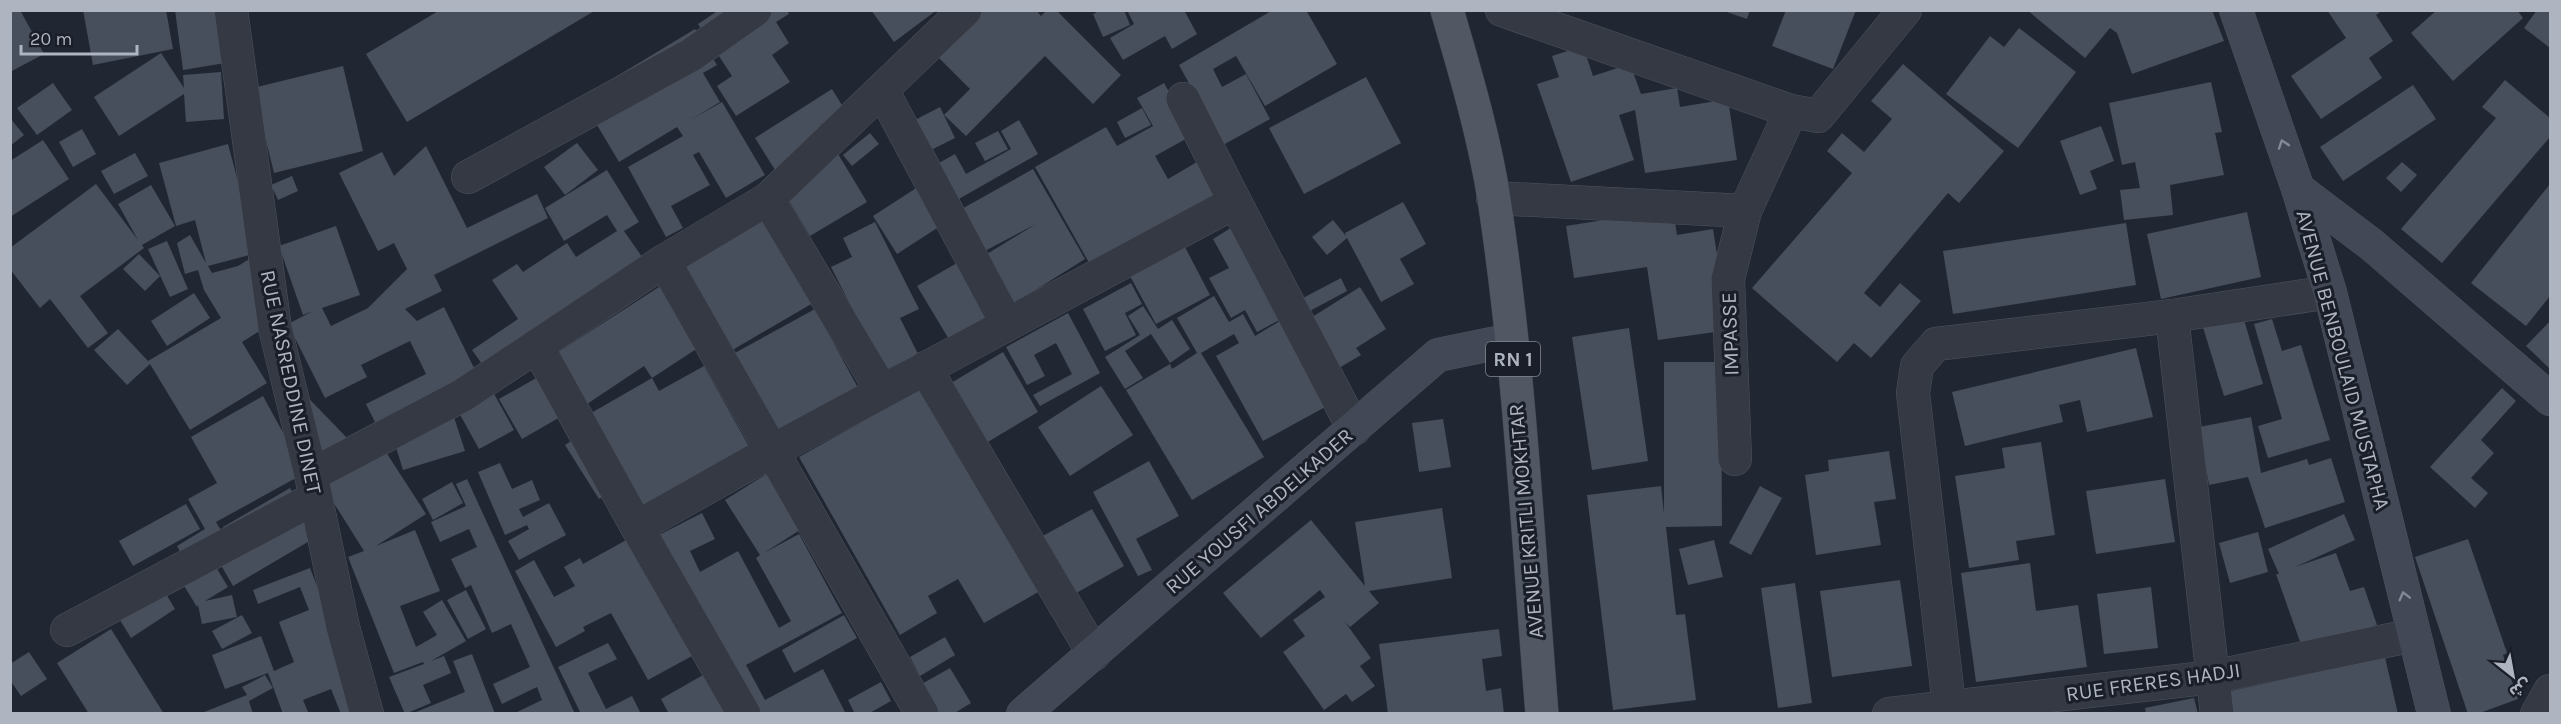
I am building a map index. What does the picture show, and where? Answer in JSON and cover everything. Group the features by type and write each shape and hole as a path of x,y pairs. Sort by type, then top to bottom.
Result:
{"main road":[{"name":"AVENUE KRITLI MOKHTAR","path":"1447,10 1469,86 1494,198 1511,340 1542,714"},
{"name":"AVENUE BENBOULAID MUSTAPHA","path":"2236,10 2298,189 2330,292 2434,714"},
{"path":"2298,189 2380,252 2550,399"},
{"name":"RUE YOUSFI ABDELKADER","path":"1023,714 1438,355 1511,340"}],"street":[{"name":"RUE NASREDDINE DINET","path":"231,10 275,328 343,627 367,714"},
{"path":"468,177 691,55 755,10"},
{"path":"67,630 313,487 463,395 664,261 768,199 965,10"},
{"path":"1502,10 1791,111 1818,116 1905,10"},
{"path":"882,90 1007,324"},
{"path":"1183,99 1354,429"},
{"name":"IMPASSE","path":"1735,459 1728,279 1745,211 1791,111"},
{"path":"1494,198 1745,211"},
{"path":"768,199 882,391"},
{"path":"637,527 882,391 1235,201"},
{"path":"664,261 922,714"},
{"path":"1950,710 1913,393 1917,366 1936,344 2172,316 2330,292"},
{"path":"2172,316 2217,714"},
{"path":"537,346 744,714"},
{"path":"925,368 1094,654"},
{"name":"RUE FRERES HADJI","path":"1889,714 1950,710 2213,677 2414,635"},
{"path":"2537,714 2550,691"}],"building":[{"path":"10,10 20,10 44,54 10,72"},
{"path":"83,10 166,10 173,49 93,65"},
{"path":"175,10 217,10 225,63 183,70"},
{"path":"440,10 596,10 407,122 366,54"},
{"path":"719,10 787,10 789,14 776,22 789,43 772,55 790,82 736,116 717,86 732,76 698,24"},
{"path":"871,10 937,10 894,42"},
{"path":"974,10 1036,10 1041,16 1047,10 1056,10 1121,75 1093,104 1045,56 966,136 944,115 970,89 933,52"},
{"path":"1094,10 1124,10 1130,25 1103,37 1093,14 1096,13"},
{"path":"1127,10 1184,10 1197,34 1172,49 1165,36 1123,60 1110,38 1134,24"},
{"path":"1273,10 1306,10 1337,64 1265,106 1236,56 1213,69 1222,87 1246,74 1270,119 1223,145 1179,65"},
{"path":"1721,10 1750,10 1747,19"},
{"path":"1786,10 1856,10 1833,69 1772,46"},
{"path":"2027,10 2212,10 2224,41 2132,74 2117,33 2110,28 2085,58"},
{"path":"2327,10 2383,10 2376,15 2393,41 2369,58 2382,78 2321,119 2291,76 2346,38"},
{"path":"2437,10 2517,10 2523,18 2453,81 2411,33"},
{"path":"2537,10 2550,10 2550,48 2524,28"},
{"path":"2019,28 2076,72 2018,148 1946,94 1990,36 2004,47"},
{"path":"695,29 717,65 703,73 720,102 690,120 722,102 765,175 726,198 699,152 693,155 710,185 671,206 683,228 666,237 628,167 683,136 677,127 619,162 581,98"},
{"path":"1583,46 1593,76 1630,64 1641,94 1677,88 1680,107 1728,99 1737,160 1645,173 1635,110 1619,115 1634,160 1571,182 1537,84 1559,77 1552,56"},
{"path":"161,53 184,88 183,75 221,72 224,119 186,122 184,94 119,136 94,97"},
{"path":"1903,64 2004,151 1959,203 1948,193 1864,293 1880,307 1900,283 1921,301 1871,358 1854,343 1837,362 1752,288 1852,173 1827,151 1842,133 1864,152 1892,119 1871,101"},
{"path":"343,66 363,151 274,173 253,88"},
{"path":"1366,77 1401,143 1304,194 1269,128"},
{"path":"2505,80 2550,118 2550,137 2442,263 2401,229 2496,118 2482,107"},
{"path":"2211,82 2222,132 2215,133 2224,175 2170,185 2173,215 2124,220 2120,190 2140,188 2135,162 2122,165 2109,103"},
{"path":"53,83 72,110 37,135 17,108"},
{"path":"1164,83 1193,135 1155,156 1168,179 1202,159 1222,194 1092,268 1035,167 1106,127 1117,146 1153,126 1137,98"},
{"path":"2413,85 2436,119 2343,181 2320,147"},
{"path":"832,89 845,110 820,125 830,140 777,173 755,138"},
{"path":"940,107 955,138 931,150 915,120"},
{"path":"1142,108 1151,125 1125,138 1117,122"},
{"path":"10,118 24,135 10,146"},
{"path":"1019,120 1038,154 957,200 937,164 955,154 966,174 1011,149 1001,131"},
{"path":"2101,126 2114,161 2090,171 2097,189 2080,195 2060,141"},
{"path":"82,129 96,154 73,167 59,142"},
{"path":"998,131 1008,149 985,161 975,143"},
{"path":"870,133 879,144 852,166 843,155"},
{"path":"43,140 69,179 10,217 10,161"},
{"path":"577,143 598,170 565,195 544,167"},
{"path":"228,144 257,253 208,266 212,273 238,266 251,258 269,325 242,342 267,383 190,430 150,364 127,385 94,350 118,329 148,361 221,318 204,290 198,270 185,274 177,243 190,235 206,263 195,220 176,226 159,163"},
{"path":"426,146 467,228 537,194 548,218 434,275 442,291 405,309 417,321 444,307 478,376 377,426 366,404 426,374 410,341 361,365 367,377 325,398 288,324 313,311 303,315 279,246 336,226 360,295 322,308 331,326 368,308 407,269 394,243 378,251 339,173 382,152 394,176"},
{"path":"835,149 867,202 810,236 785,194"},
{"path":"135,153 148,176 114,194 101,171"},
{"path":"2402,162 2417,175 2401,192 2386,178"},
{"path":"1033,169 1085,259 1007,308 977,260 1036,224 981,253 958,211"},
{"path":"607,170 639,222 624,231 647,264 487,371 472,350 518,319 492,280 517,264 523,272 567,243 576,257 617,231 607,215 564,241 545,208"},
{"path":"292,176 298,191 278,200 271,185"},
{"path":"924,183 948,221 897,254 873,216"},
{"path":"96,184 138,240 118,204 151,185 175,226 142,245 144,248 80,296 108,333 88,348 50,299 40,308 10,269 10,248"},
{"path":"2550,184 2550,296 2526,326 2471,283"},
{"path":"1403,202 1426,244 1400,259 1414,284 1381,302 1347,238 1327,255 1312,237 1333,220 1346,236 1345,233"},
{"path":"1673,209 1677,235 1713,229 1729,330 1658,340 1647,267 1574,278 1566,226"},
{"path":"761,212 813,303 729,352 676,261"},
{"path":"2247,212 2261,277 2161,299 2147,234"},
{"path":"875,222 919,309 900,318 918,354 884,371 831,267 852,257 843,238"},
{"path":"2126,223 2136,285 1953,314 1943,251"},
{"path":"1234,226 1285,317 1257,332 1245,310 1231,318 1209,278 1229,268 1213,239"},
{"path":"167,241 188,289 170,297 148,249"},
{"path":"1185,247 1210,295 1156,324 1130,276"},
{"path":"139,254 160,276 145,291 123,269"},
{"path":"957,263 992,323 953,346 917,286"},
{"path":"1341,278 1347,291 1308,312 1301,299"},
{"path":"1131,283 1142,304 1125,313 1136,335 1105,351 1083,309"},
{"path":"662,285 701,346 652,378 644,366 587,404 555,354"},
{"path":"1360,287 1386,329 1356,348 1361,355 1339,368 1309,319"},
{"path":"194,293 210,318 167,346 151,321"},
{"path":"1214,296 1229,322 1243,314 1255,336 1280,321 1327,406 1263,441 1216,356 1239,343 1234,334 1201,353 1264,457 1192,500 1126,390 1170,364 1172,369 1197,353 1177,318"},
{"path":"1143,306 1158,329 1172,320 1190,349 1170,363 1151,334 1125,351 1143,378 1125,389 1105,357 1140,335 1128,316"},
{"path":"815,309 862,395 780,440 733,354"},
{"path":"1068,313 1100,373 1040,406 1033,395 1072,374 1056,343 1034,355 1045,376 1027,385 1006,347"},
{"path":"2242,313 2263,384 2224,396 2202,324"},
{"path":"2272,319 2282,351 2301,345 2330,440 2268,458 2258,426 2282,419 2254,324"},
{"path":"2550,321 2550,369 2526,346"},
{"path":"1629,328 1648,461 1592,470 1572,337"},
{"path":"2136,348 2153,417 2087,432 2080,400 2059,405 2063,422 1965,446 1952,392"},
{"path":"1003,352 1038,412 986,443 951,383"},
{"path":"1664,362 1721,362 1722,526 1666,527 1676,615 1685,614 1696,700 1613,710 1587,495 1661,486 1664,514"},
{"path":"704,366 751,450 640,513 586,416 652,378 659,391"},
{"path":"547,372 569,412 522,439 499,399"},
{"path":"288,377 349,440 324,453"},
{"path":"488,383 514,430 479,449 453,402"},
{"path":"1101,386 1133,435 1070,476 1038,427"},
{"path":"924,387 1040,591 984,623 958,579 928,596 937,613 900,635 799,457"},
{"path":"2502,388 2516,401 2481,440 2494,453 2471,478 2488,493 2475,508 2430,467"},
{"path":"263,396 305,473 216,522 225,537 205,549 228,587 205,601 232,595 237,617 202,624 198,605 197,607 183,584 166,594 175,609 131,638 107,599 181,553 177,546 205,529 188,499 217,483 191,437"},
{"path":"452,411 465,451 403,470 391,431"},
{"path":"2251,417 2261,473 2307,459 2309,465 2331,458 2345,502 2265,528 2248,477 2209,485 2199,427"},
{"path":"1443,419 1451,467 1419,472 1412,423"},
{"path":"580,435 615,490 599,499 565,445"},
{"path":"2041,442 2055,535 2016,541 2019,560 1969,568 1955,476 2005,468 2002,448"},
{"path":"380,443 426,514 376,546 415,530 440,591 400,606 416,647 437,635 423,612 442,600 466,641 431,661 444,656 451,673 423,685 431,703 405,714 389,677 424,664 423,662 394,673 348,557 364,551 320,481"},
{"path":"1889,451 1896,499 1874,502 1881,545 1816,555 1805,475 1829,471 1828,460"},
{"path":"1149,461 1179,516 1136,539 1152,570 1138,576 1093,492"},
{"path":"500,463 512,489 532,480 540,500 519,509 523,517 549,503 566,535 519,560 508,541 529,529 527,525 505,535 478,472"},
{"path":"768,473 803,528 764,553 799,534 842,613 746,665 765,700 823,669 846,714 745,714 653,538 702,513 715,539 690,551 700,572 738,551 779,628 791,621 756,558 760,555 725,500"},
{"path":"467,479 575,714 513,714 542,700 537,687 502,704 493,684 530,667 511,624 492,633 471,585 465,588 451,559 477,547 469,529 440,542 431,522 466,506 456,484"},
{"path":"2165,479 2175,542 2096,554 2086,491"},
{"path":"452,482 463,503 433,520 422,499"},
{"path":"1760,486 1782,498 1751,555 1729,543"},
{"path":"290,488 318,536 233,586 218,560 236,549 223,527"},
{"path":"186,504 200,529 133,566 119,541"},
{"path":"1442,508 1452,578 1369,591 1379,603 1350,627 1345,622 1371,658 1360,666 1375,686 1352,702 1346,694 1324,710 1283,652 1305,636 1293,620 1325,597 1320,590 1261,638 1223,593 1311,520 1365,586 1355,522"},
{"path":"1092,509 1124,566 1071,596 1039,538"},
{"path":"2344,514 2355,540 2295,567 2336,553 2350,591 2364,587 2377,625 2303,650 2276,574 2279,574 2268,549"},
{"path":"2258,532 2268,572 2230,583 2219,543"},
{"path":"637,534 703,650 648,680 611,613 583,627 585,631 556,647 515,571 534,560 554,597 575,586 564,567 580,558 583,564"},
{"path":"2468,539 2507,653 2503,655 2518,699 2477,714 2468,714 2415,557"},
{"path":"1714,540 1723,577 1688,585 1679,549"},
{"path":"2030,563 2036,611 2078,605 2087,667 1976,682 1961,573"},
{"path":"310,568 367,714 341,714 331,689 303,700 309,714 283,714 268,673 225,689 212,655 261,636 274,671 294,662 279,622 309,610 300,587 258,604 253,590"},
{"path":"1900,580 1912,666 1832,677 1820,591"},
{"path":"1795,583 1812,703 1778,708 1761,588"},
{"path":"2151,587 2158,648 2104,654 2097,594"},
{"path":"466,590 486,629 468,639 447,600"},
{"path":"242,615 252,633 222,649 212,631"},
{"path":"844,615 857,638 794,673 782,650"},
{"path":"111,629 164,714 89,714 57,663"},
{"path":"1499,629 1502,656 1482,659 1486,691 1501,688 1504,714 1388,714 1379,644"},
{"path":"945,637 955,655 920,676 910,657"},
{"path":"608,643 617,659 588,673 606,709 632,696 641,714 581,714 558,667"},
{"path":"29,652 47,679 21,696 10,680 10,664"},
{"path":"472,654 495,714 411,714 465,692 453,661"},
{"path":"2385,657 2398,714 2227,714 2222,693"},
{"path":"950,668 971,703 953,714 937,714 920,685"},
{"path":"710,671 729,714 669,714 661,699"},
{"path":"265,675 273,688 249,701 253,714 199,714 247,695 242,687"},
{"path":"881,682 891,701 868,714 855,714 848,700"},
{"path":"2194,698 2198,714 2146,714 2145,708"}]}
